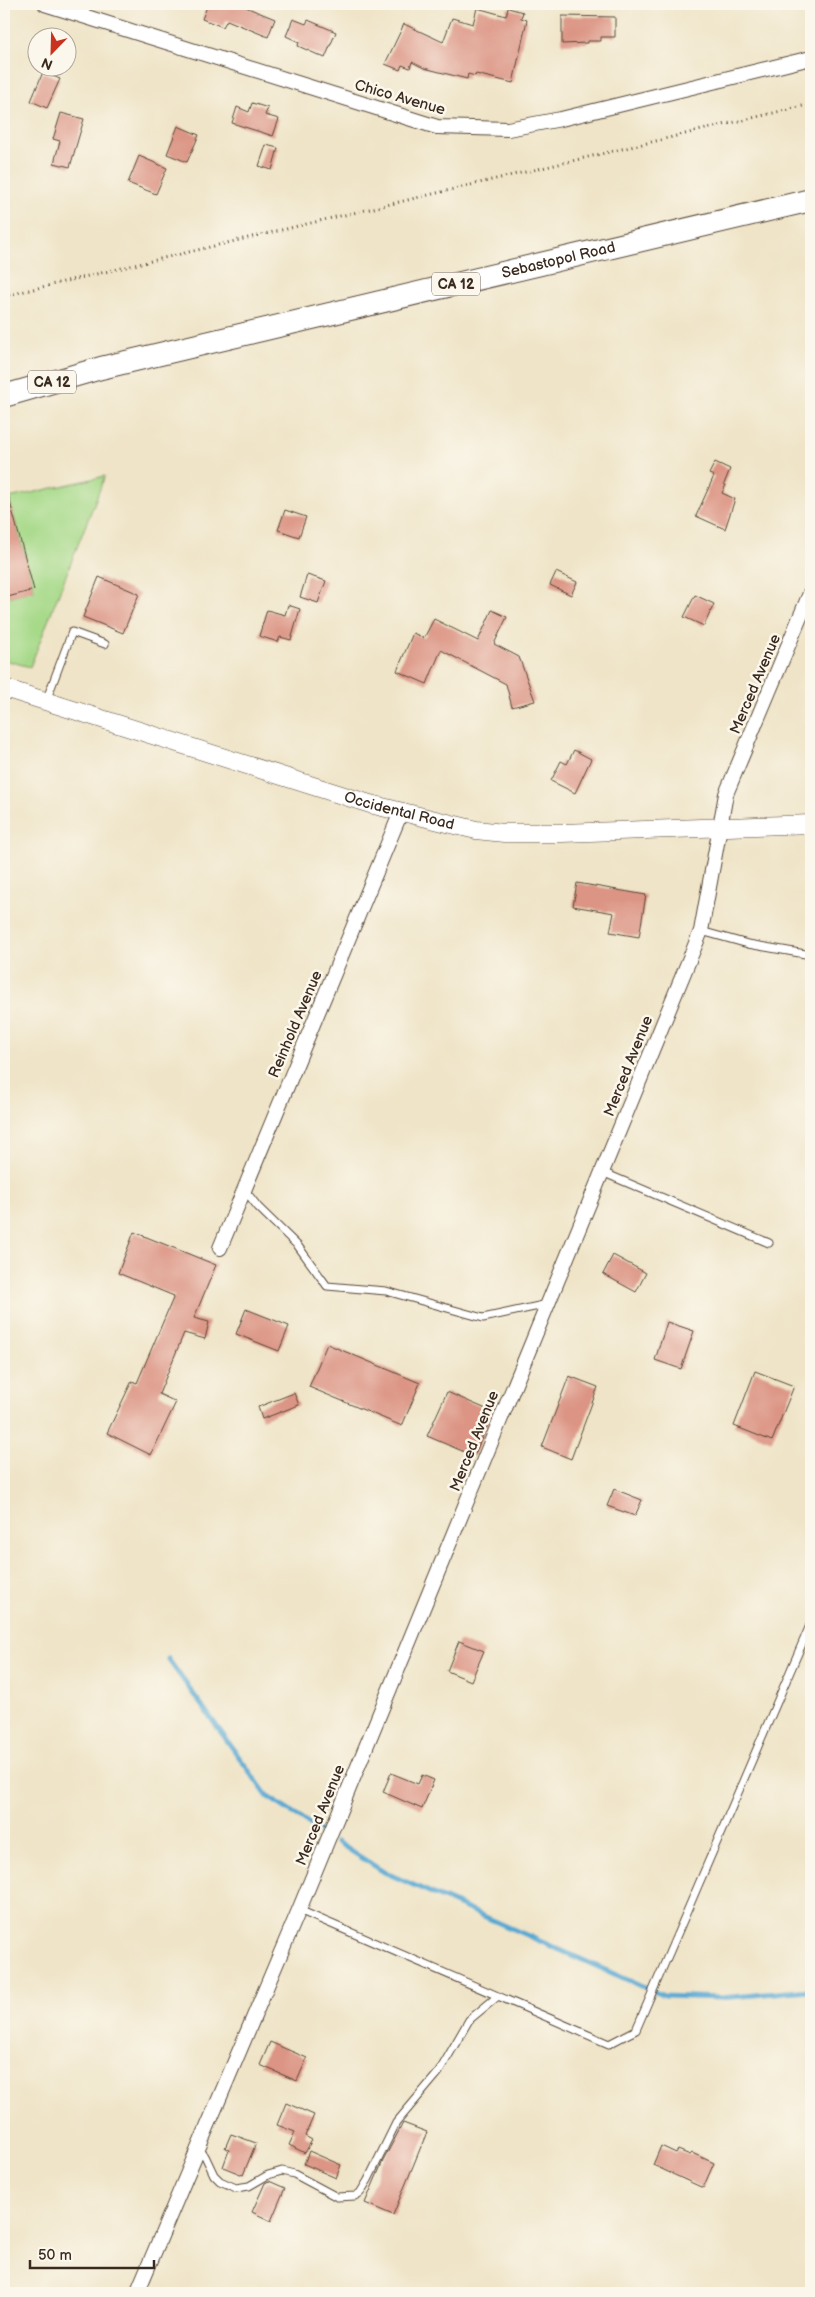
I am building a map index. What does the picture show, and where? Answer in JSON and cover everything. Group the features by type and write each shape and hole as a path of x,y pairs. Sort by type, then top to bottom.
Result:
{"main road":[{"name":"Sebastopol Road","path":"4,396 101,368 811,200"},
{"name":"Sebastopol Road","path":"4,386 101,368"}],"street":[{"name":"Chico Avenue","path":"45,4 437,127 508,129 561,119 811,58"},
{"name":"Merced Avenue","path":"137,2293 298,1910 701,931 726,794 811,591"},
{"name":"Occidental Road","path":"4,688 400,812 449,825 504,832 562,833 811,824"},
{"name":"Reinhold Avenue","path":"220,1248 400,812"}],"lane":[{"path":"46,701 72,632 105,644"},
{"path":"701,931 748,944 811,954"},
{"path":"602,1172 769,1243"},
{"path":"244,1189 258,1207 298,1246 327,1286 386,1291 483,1318 548,1304"},
{"path":"298,1910 609,2044 636,2030 811,1623"},
{"path":"198,2148 205,2156 214,2175 228,2186 243,2188 268,2175 282,2171 294,2174 337,2197 355,2196 360,2193 368,2180 396,2123 439,2072 469,2020 498,1996"}],"path":[{"path":"4,296 811,104"}],"green space":[{"path":"105,476 30,667 4,660 4,598 34,590 9,498"}],"building":[{"path":"208,4 238,4 275,19 268,37 227,20 223,27 202,19"},
{"path":"477,8 506,16 508,8 523,12 521,18 527,20 513,83 476,74 475,76 468,74 467,79 424,68 412,62 410,68 402,65 400,70 385,64 404,24 443,42 452,18 473,24"},
{"path":"562,16 615,17 615,37 601,37 601,41 587,41 587,43 562,44"},
{"path":"293,19 306,24 308,20 336,32 325,58 298,46 299,42 286,36"},
{"path":"41,78 60,79 47,108 31,101"},
{"path":"252,103 268,108 265,115 279,119 273,136 232,123 237,107 249,112"},
{"path":"61,113 84,119 70,167 54,163 60,141 53,139"},
{"path":"178,126 199,135 187,162 167,154"},
{"path":"266,145 278,148 272,170 259,166"},
{"path":"139,156 167,168 156,194 128,183"},
{"path":"715,462 730,469 722,493 735,499 725,529 696,516 714,476 709,474"},
{"path":"4,495 8,495 34,590 4,598"},
{"path":"285,510 306,517 299,537 278,530"},
{"path":"556,572 577,582 571,595 550,585"},
{"path":"307,575 326,581 318,603 300,597"},
{"path":"99,577 139,594 123,633 83,617"},
{"path":"695,595 714,604 704,626 684,617"},
{"path":"288,605 300,609 291,640 280,637 278,642 259,636 267,610 285,615"},
{"path":"492,610 507,617 494,644 519,657 535,701 512,707 506,684 441,650 427,684 397,671 413,633 424,638 434,619 478,641"},
{"path":"574,750 591,759 575,793 551,781 561,761 567,764"},
{"path":"577,883 646,895 639,937 610,932 614,913 573,906"},
{"path":"134,1232 216,1265 194,1318 209,1322 205,1339 184,1333 159,1394 176,1402 151,1455 107,1433 132,1381 137,1383 174,1296 118,1273"},
{"path":"613,1255 646,1273 636,1292 603,1274"},
{"path":"246,1309 289,1326 279,1351 236,1334"},
{"path":"667,1322 694,1331 681,1369 655,1360"},
{"path":"327,1344 420,1383 402,1426 309,1387"},
{"path":"755,1371 794,1386 772,1441 734,1426"},
{"path":"569,1376 598,1387 571,1459 542,1447"},
{"path":"447,1392 493,1412 474,1456 427,1436"},
{"path":"294,1393 299,1405 262,1419 258,1407"},
{"path":"614,1489 642,1500 635,1516 607,1506"},
{"path":"459,1641 484,1651 471,1681 447,1671"},
{"path":"391,1773 418,1784 422,1775 434,1780 422,1809 383,1792"},
{"path":"270,2042 307,2058 297,2081 260,2065"},
{"path":"286,2103 314,2115 305,2136 312,2140 305,2153 289,2145 295,2132 277,2125"},
{"path":"403,2123 427,2132 393,2215 365,2203 383,2161"},
{"path":"231,2134 256,2143 243,2175 223,2167 229,2150 225,2148"},
{"path":"661,2146 676,2153 678,2150 690,2155 692,2153 714,2163 703,2188 653,2165"},
{"path":"309,2151 341,2165 336,2178 304,2164"},
{"path":"269,2181 285,2188 271,2221 252,2212 265,2183"}],"waterway":[{"path":"168,1659 268,1797 322,1832"},
{"path":"337,1842 384,1872 664,1996 721,1998 811,1991"}]}
